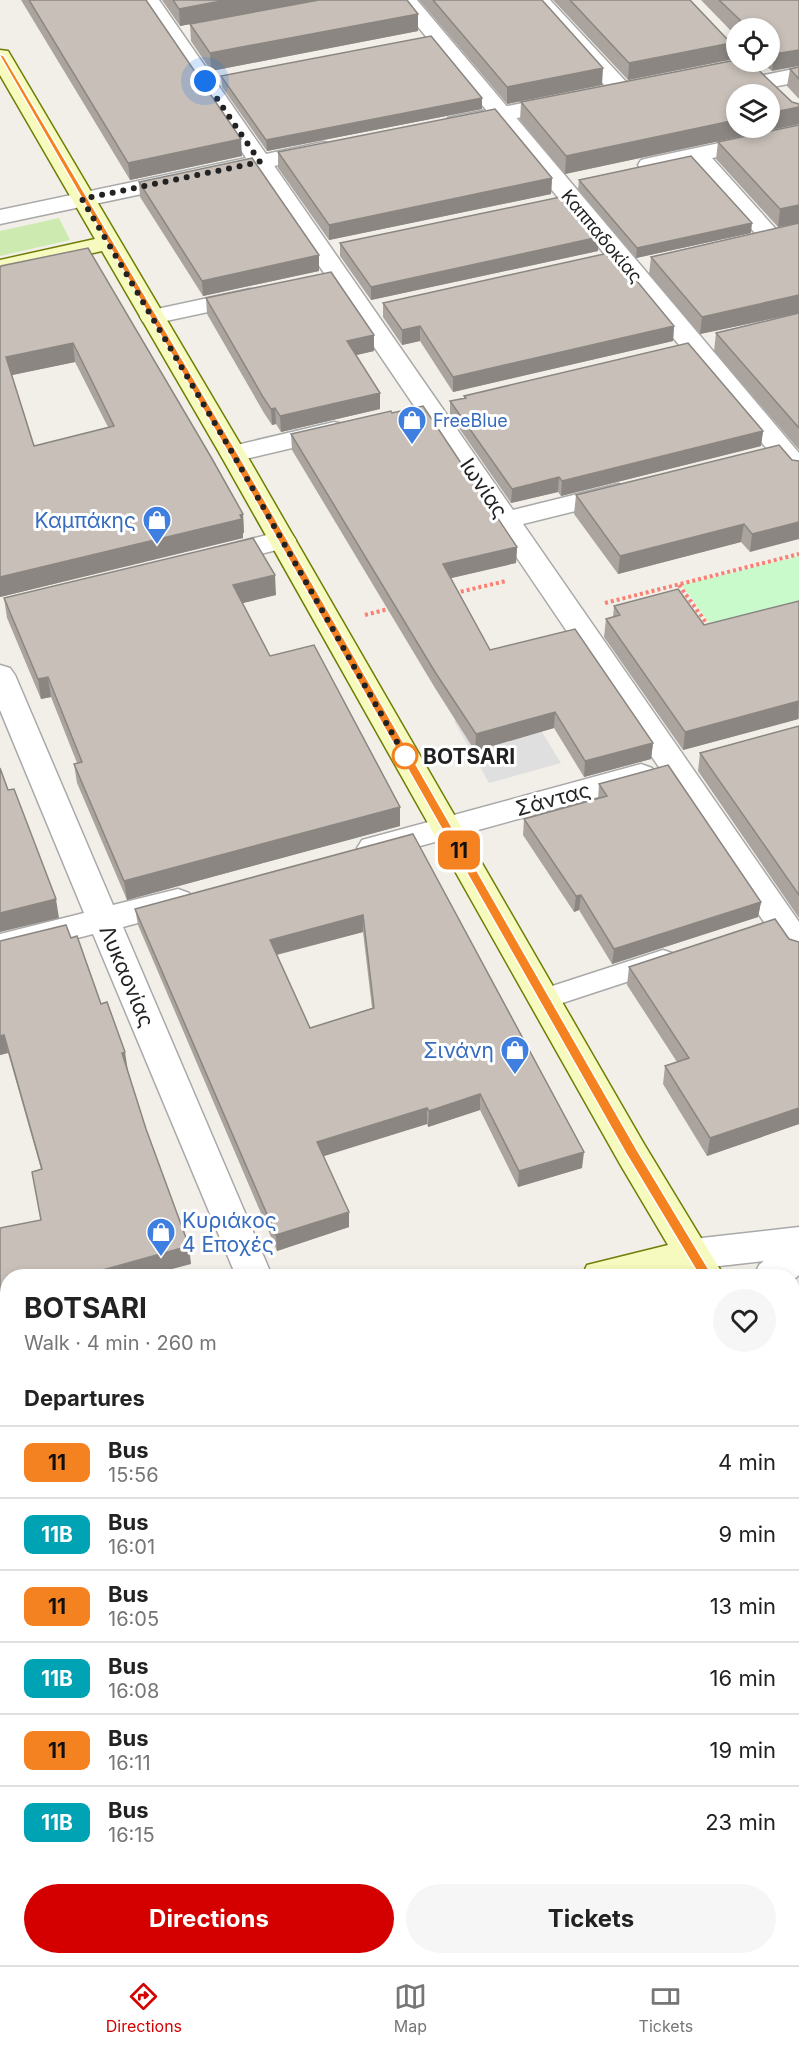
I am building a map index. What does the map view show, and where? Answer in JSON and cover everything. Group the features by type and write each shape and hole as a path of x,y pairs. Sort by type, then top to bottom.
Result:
{"main road":[{"path":"0,56 233,454 544,999 699,1265 663,1269"},
{"path":"0,267 108,243"}],"street":[{"name":"Ιωνίας","path":"149,0 184,33 216,78 260,162 333,249 327,279 375,309 429,408 569,612 686,762 770,925 799,947"},
{"name":"Καππαδοκίας","path":"406,0 425,39 501,114 692,346 781,459"},
{"path":"539,0 603,94"},
{"path":"758,72 783,97"},
{"path":"767,81 799,75"},
{"path":"432,128 645,86"},
{"path":"628,169 799,133"},
{"path":"0,217 341,146"},
{"path":"697,155 770,238"},
{"path":"152,317 268,292"},
{"path":"233,454 360,424"},
{"path":"506,520 644,485"},
{"path":"192,562 282,540"},
{"name":"Λυκαονίας","path":"0,675 251,1269"},
{"name":"Σάντας","path":"344,856 686,762"},
{"path":"0,946 206,893"},
{"path":"544,999 691,951"},
{"path":"699,1265 799,1242"},
{"path":"780,1269 799,1253"}],"path":[{"path":"569,612 799,554"},
{"path":"453,594 542,572"},
{"path":"679,585 714,634"},
{"path":"330,623 397,607"}],"shaded area":[{"path":"524,703 561,763 489,783 454,721"}],"green space":[{"path":"59,218 70,240 0,256 0,231"},
{"path":"799,556 799,612 716,632 682,585"}],"building":[{"path":"29,0 146,0 241,139 128,163"},
{"path":"173,0 226,0 179,9"},
{"path":"319,0 407,0 418,14 210,53 190,24"},
{"path":"433,0 542,0 603,68 507,87"},
{"path":"570,0 690,0 726,38 726,44 629,63"},
{"path":"719,0 799,0 799,50 780,53 780,18 738,18"},
{"path":"431,36 482,98 266,140 221,76"},
{"path":"726,62 726,72 760,72 773,84 726,84 726,122 566,156 521,102"},
{"path":"799,67 799,79 790,69"},
{"path":"780,91 792,102 799,104 799,107 780,111"},
{"path":"495,109 552,178 329,225 278,152"},
{"path":"799,125 799,205 780,209 718,142 737,138 780,138 780,129"},
{"path":"691,156 752,223 637,248 579,180"},
{"path":"252,158 319,255 202,281 139,182"},
{"path":"565,196 599,237 371,287 340,243"},
{"path":"799,223 799,295 702,317 651,257"},
{"path":"88,248 211,457 243,514 240,515 242,519 0,577 1,266","holes":["73,343 114,426 34,446 6,357"]},
{"path":"613,252 674,326 453,377 420,326 402,330 383,303"},
{"path":"331,272 374,335 347,341 380,393 280,416 275,408 271,409 263,397 206,298"},
{"path":"799,313 799,428 716,333"},
{"path":"688,343 763,431 562,481 559,477 512,489 450,401 466,398 464,396"},
{"path":"423,406 517,547 443,564 490,650 575,629 653,743 585,761 555,712 476,734 435,672 291,434"},
{"path":"779,445 792,460 799,461 799,522 752,534 744,524 620,556 576,495"},
{"path":"253,538 275,575 233,585 270,656 314,645 400,807 124,881 74,764 82,762 48,677 38,679 4,598"},
{"path":"678,589 704,625 799,601 799,701 685,732 606,619 620,615 614,606"},
{"path":"799,726 799,895 700,753"},
{"path":"668,765 761,902 614,949 581,895 576,896 524,819 607,796 599,784"},
{"path":"0,768 8,790 14,789 56,899 0,913"},
{"path":"413,834 584,1152 519,1171 480,1094 429,1111 427,1108 317,1142 349,1212 276,1235 135,909","holes":["363,915 374,1008 310,1028 270,940"]},
{"path":"775,919 789,939 799,942 799,1108 710,1138 665,1066 689,1058 629,967"},
{"path":"66,925 71,938 77,936 101,1004 107,1002 125,1052 122,1053 146,1129 189,1246 106,1269 0,1269 0,1228 41,1220 32,1172 42,1169 4,1035 0,1036 0,941"}],"bus line":[{"name":"11","path":"0,56 233,454 632,1154 702,1269"}],"place":[{"name":"FreeBlue","path":"412,446"},
{"name":"Καμπάκης","path":"157,546"},
{"name":"BOTSARI","path":"405,756"},
{"name":"Σινάνη","path":"515,1076"},
{"name":"Κυριάκος 4 Εποχές","path":"161,1258"}],"route":[{"path":"205,81 260,162 82,199 233,454 405,756"}]}
